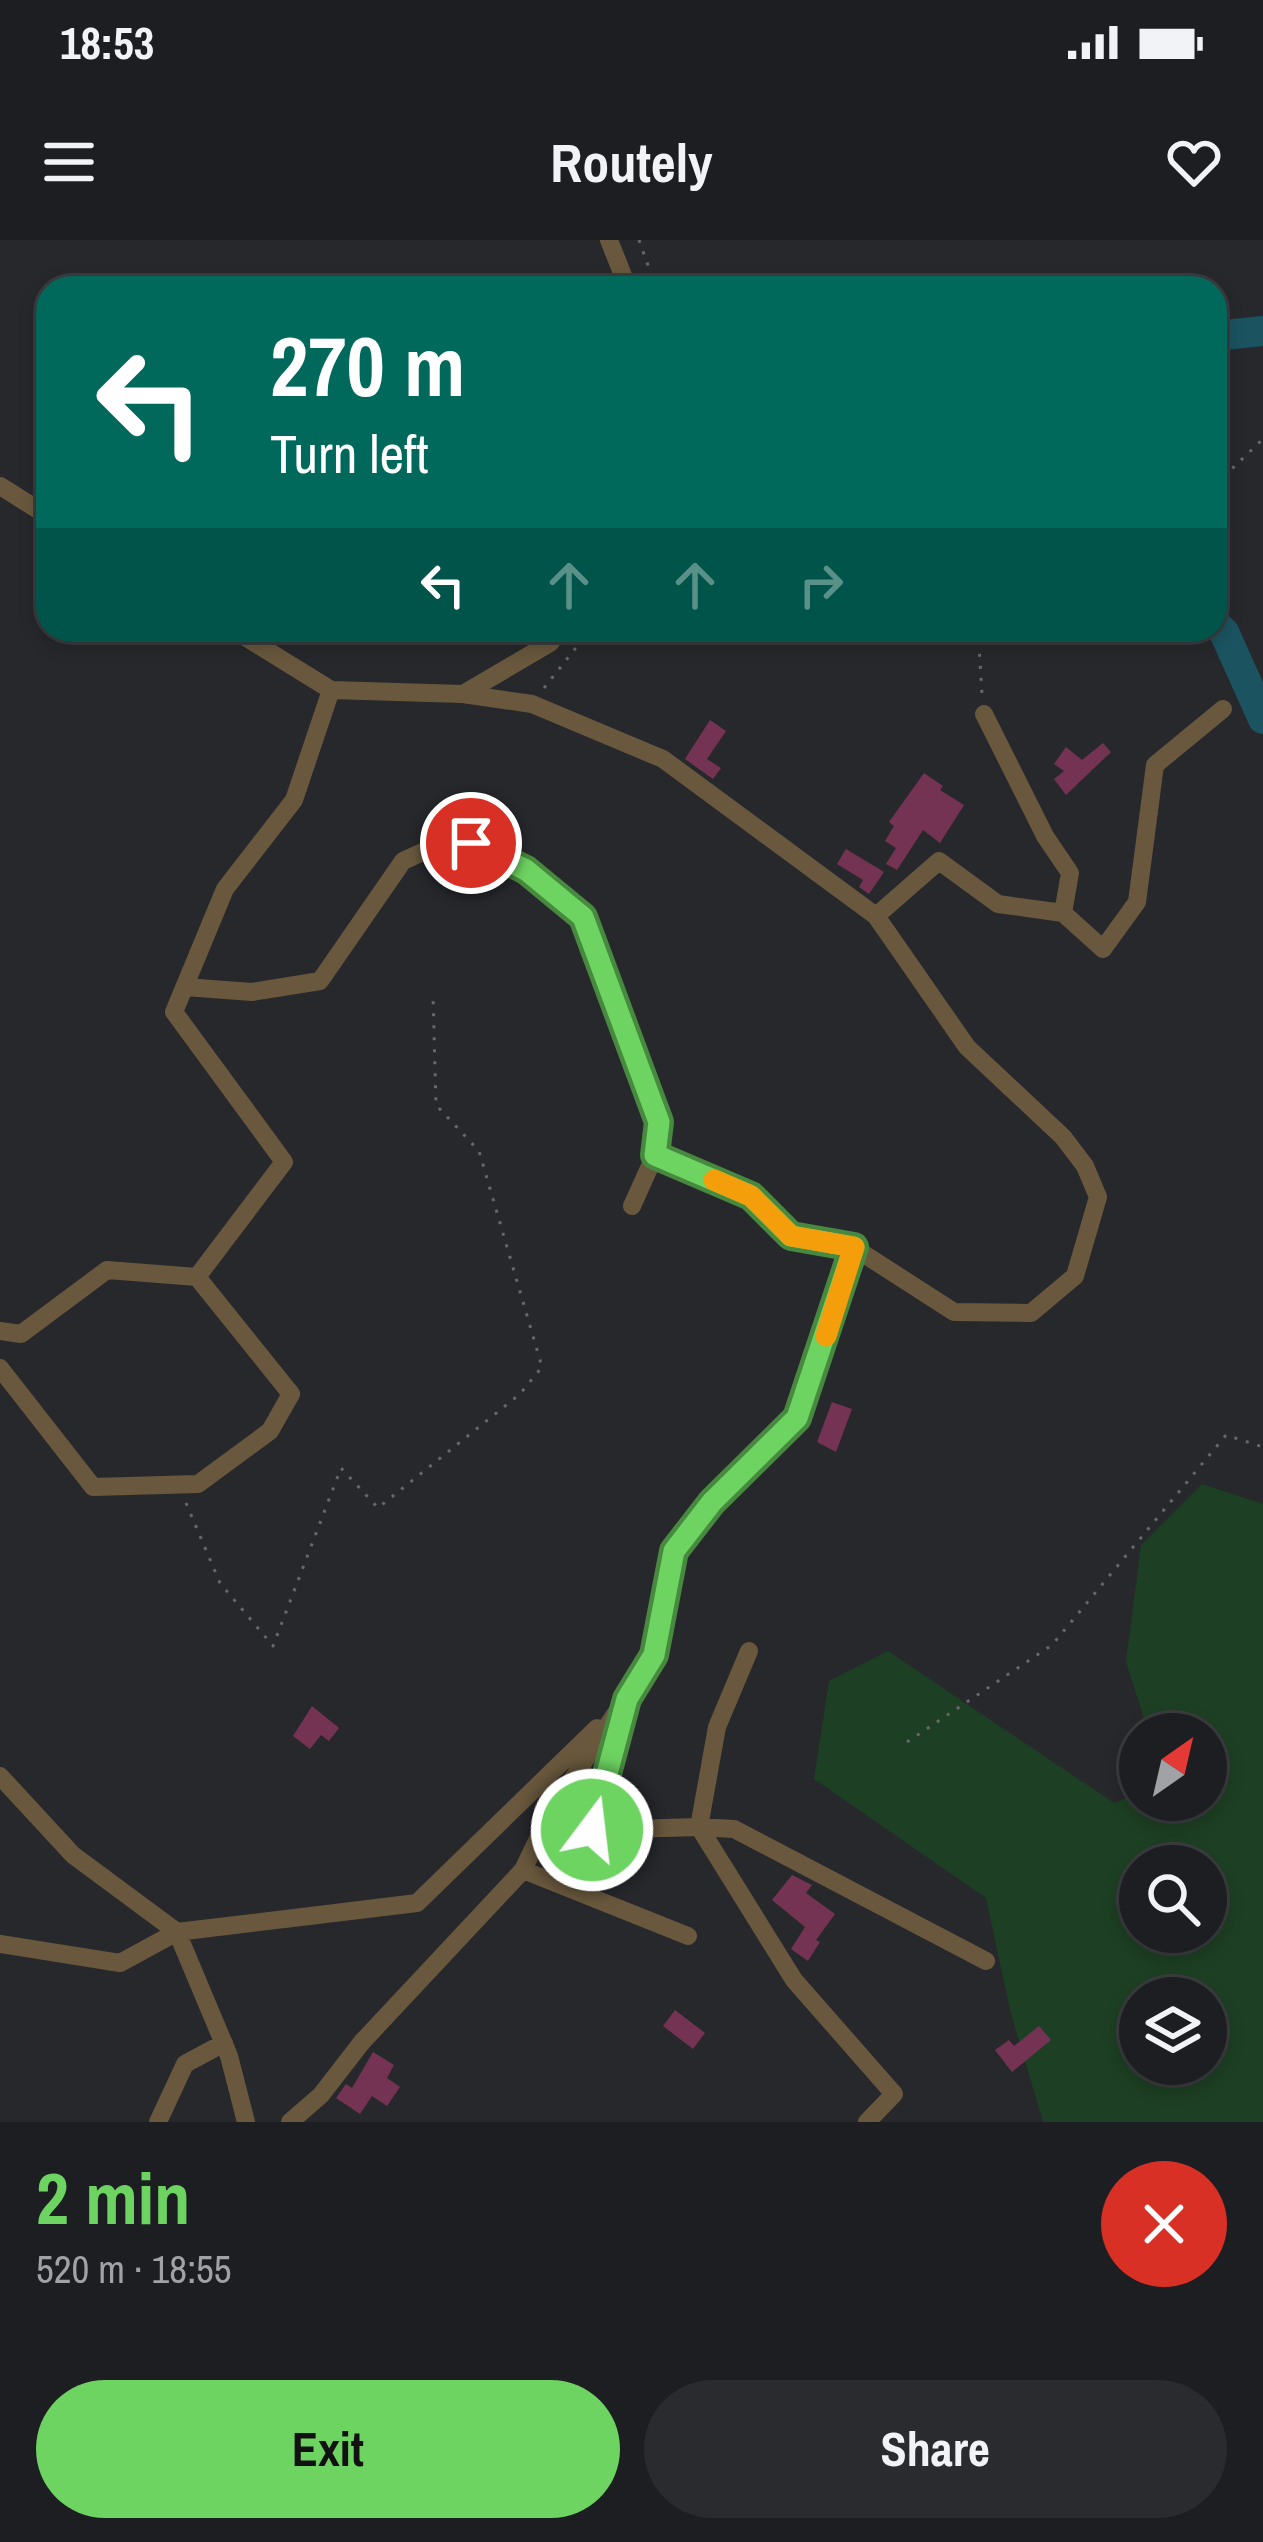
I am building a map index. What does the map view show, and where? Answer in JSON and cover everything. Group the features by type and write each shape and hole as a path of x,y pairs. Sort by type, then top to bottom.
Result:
{"street":[{"path":"609,240 623,276"},
{"path":"0,486 36,508"},
{"path":"253,642 331,690 463,694 532,704 663,758 877,916 967,1047 1063,1136 1098,1197 1075,1276 1031,1313 954,1312 854,1247 791,1236 751,1196 655,1155"},
{"path":"463,694 551,642"},
{"path":"197,1277 284,1162 174,1012 226,889 294,800 331,690"},
{"path":"877,916 939,861 998,904 1063,913 1103,949 1137,902 1155,765 1223,709"},
{"path":"984,714 1045,836 1070,873 1063,913"},
{"path":"185,987 252,992 320,981 403,861 438,845 471,843 526,870 583,917 659,1122 655,1155 632,1207"},
{"path":"290,2122 322,2095 362,2042 523,1870 550,1812 654,1655 674,1551 712,1502 797,1418 854,1247"},
{"path":"0,1331 21,1334 107,1270 197,1277 292,1394 270,1431 198,1484 92,1487 0,1368"},
{"path":"748,1651 717,1727 699,1827 794,1980 894,2094 868,2122"},
{"path":"627,1699 592,1830 734,1829 986,1961"},
{"path":"0,1944 120,1963 177,1932 417,1903 627,1699"},
{"path":"0,1776 73,1855 177,1932 224,2044 246,2122"},
{"path":"523,1870 688,1936"},
{"path":"158,2122 185,2064 224,2044"}],"path":[{"path":"639,240 652,276"},
{"path":"1227,474 1263,439"},
{"path":"532,704 581,642"},
{"path":"979,642 984,714"},
{"path":"178,1484 220,1583 273,1646 341,1468 378,1508 520,1394 542,1367 478,1151 436,1105 433,994"},
{"path":"907,1742 1052,1645 1226,1436 1263,1447"}],"green space":[{"path":"1202,1484 1263,1504 1263,2122 1043,2122 1010,2010 986,1898 814,1779 829,1681 888,1651 1114,1803 1119,1801 1119,1821 1227,1821 1227,1713 1142,1713 1126,1662 1141,1545"}],"building":[{"path":"710,720 726,731 707,759 721,768 713,779 685,759"},
{"path":"1103,743 1111,752 1066,795 1054,779 1064,771 1054,764 1066,747 1082,760"},
{"path":"924,773 964,805 940,843 923,830 897,870 886,864 896,848 885,841 894,826 889,822"},
{"path":"846,849 884,872 869,894 859,887 863,880 837,864"},
{"path":"832,1402 852,1409 836,1452 817,1442"},
{"path":"312,1706 339,1728 329,1741 321,1735 310,1749 293,1736"},
{"path":"792,1875 812,1885 806,1893 835,1914 808,1961 791,1949 805,1927 772,1900"},
{"path":"675,2010 705,2033 693,2049 663,2026"},
{"path":"1039,2026 1051,2040 1012,2072 995,2050 1009,2040 1014,2046"},
{"path":"373,2052 394,2065 387,2078 400,2087 387,2106 372,2096 360,2114 336,2098 346,2084 352,2088"}],"waterway":[{"path":"1227,335 1263,331"},
{"path":"1227,639 1263,719"}],"slow traffic":[{"path":"714,1180 751,1196 791,1236 854,1247 826,1336"}],"route":[{"path":"471,843 526,870 583,917 659,1122 655,1155 751,1196 791,1236 854,1247 797,1418 712,1502 674,1551 654,1655 627,1699 592,1830"}]}
